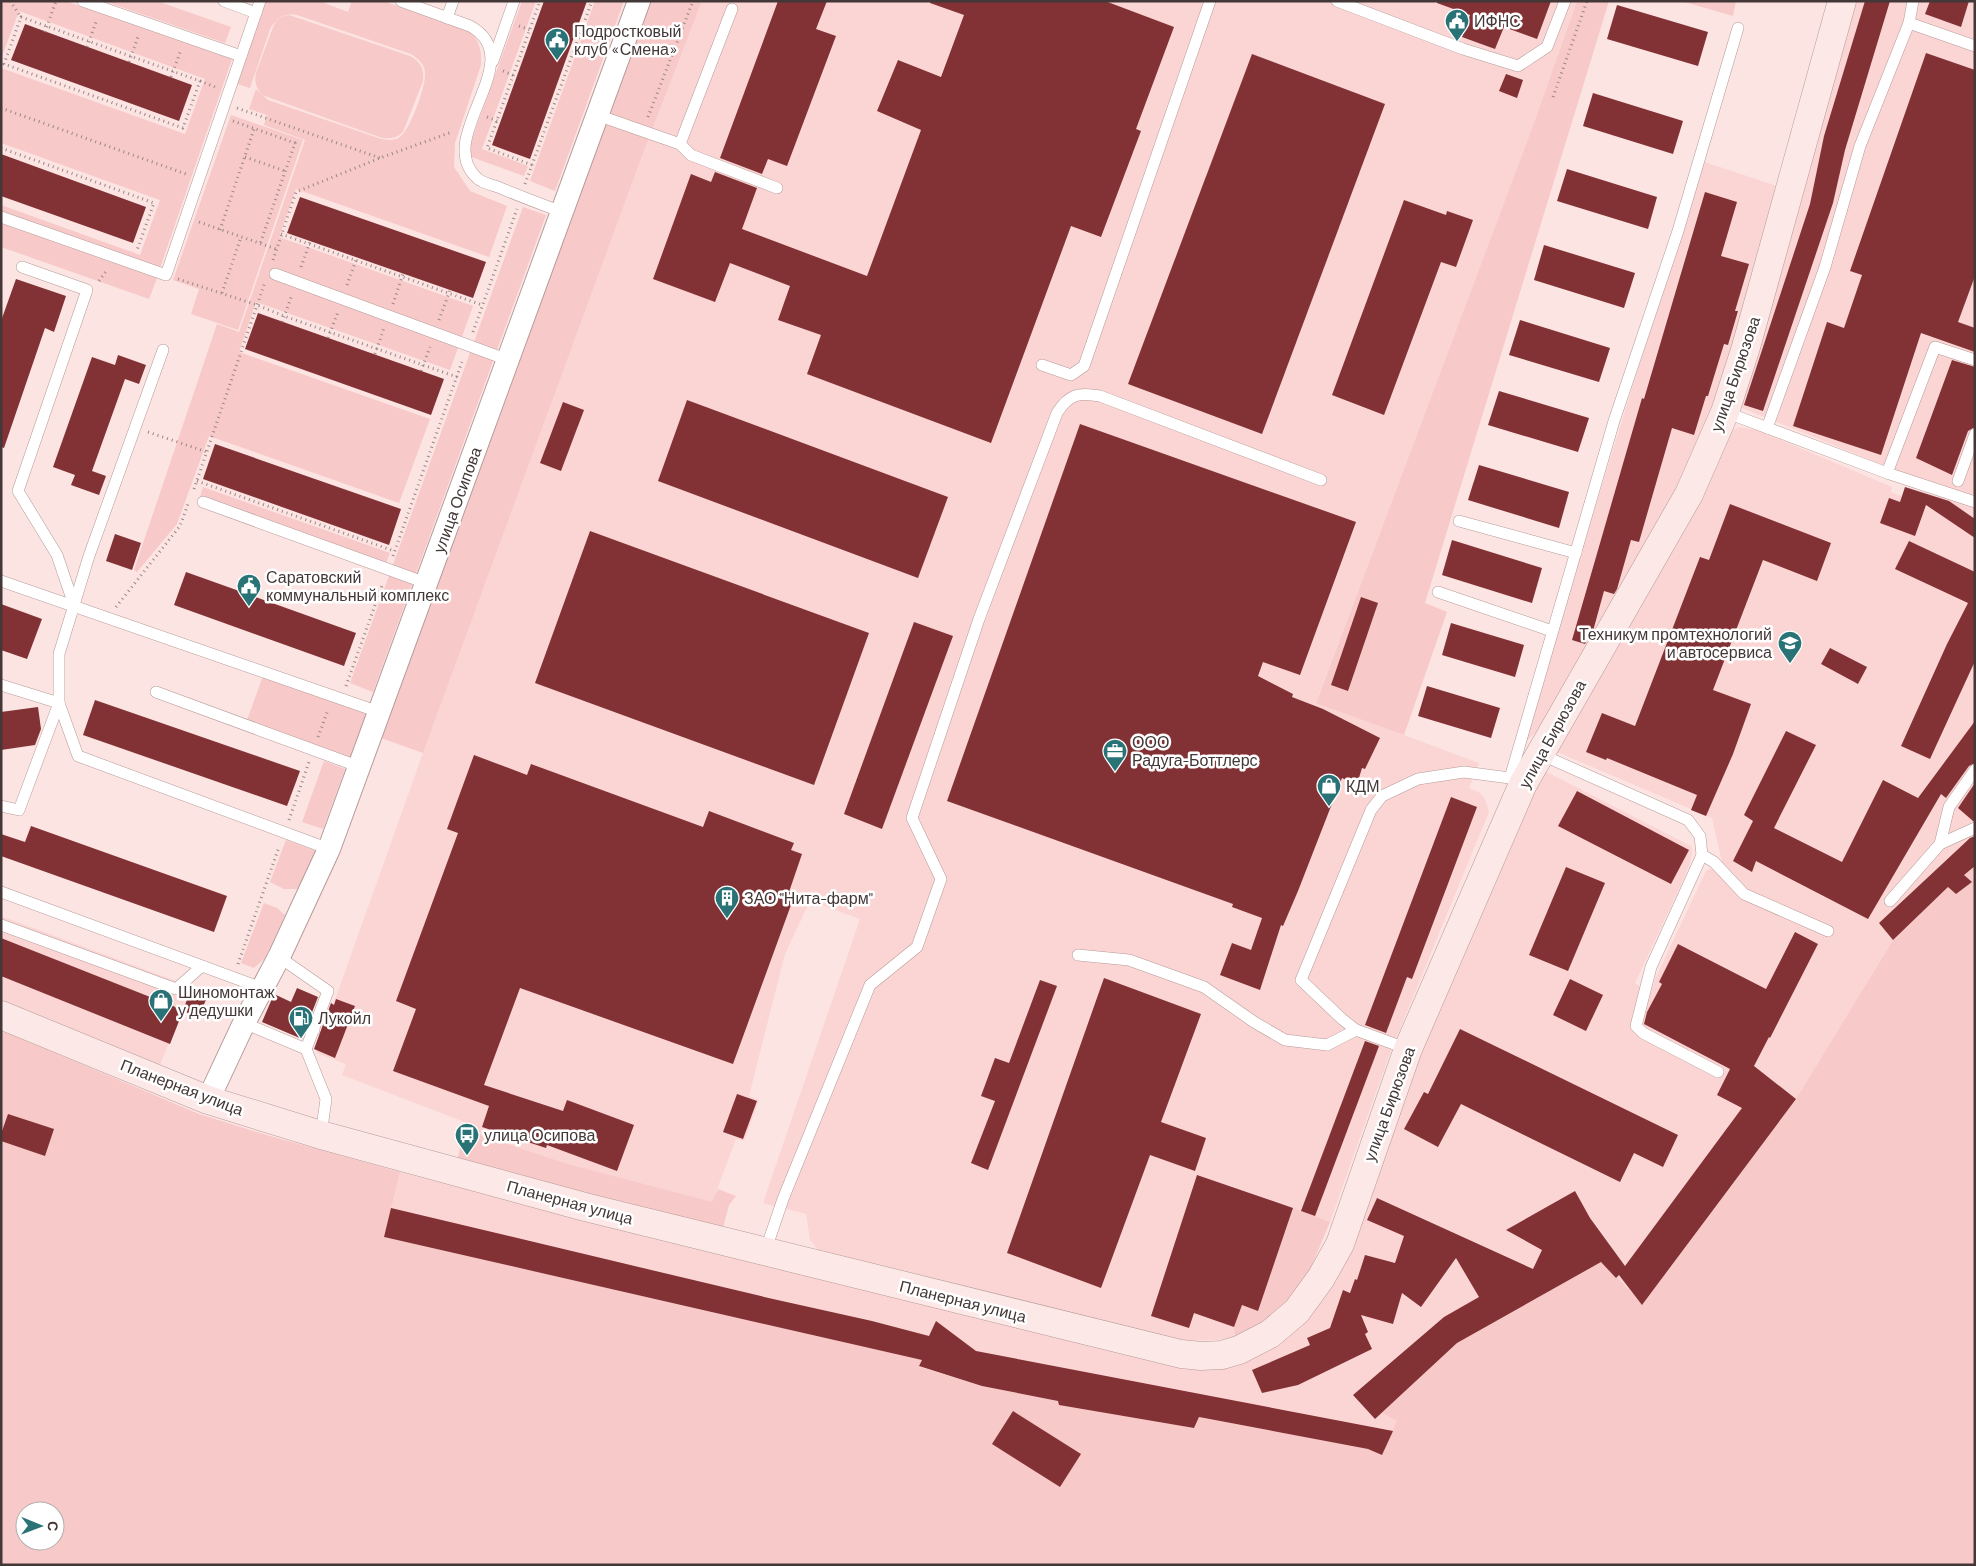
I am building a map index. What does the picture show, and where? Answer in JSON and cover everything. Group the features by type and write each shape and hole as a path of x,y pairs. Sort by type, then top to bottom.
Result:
{"main road":[{"name":"улица Бирюзова","path":"1152,1347 1181,1354 1222,1356 1239,1350 1270,1334 1297,1311 1321,1278 1340,1244 1408,1049 1517,781 1540,754 1689,494 1725,412 1746,347 1842,1"},
{"name":"Планерная улица","path":"1,1014 208,1100 321,1135 585,1207 1152,1347"}],"street":[{"name":"улица Осипова","path":"208,1100 256,1007 329,849 639,1"}],"lane":[{"path":"83,1 241,56"},
{"path":"1,217 166,275 258,7 224,1"},
{"path":"401,1 480,32 487,40 491,52 490,67"},
{"path":"447,18 453,1"},
{"path":"514,1 470,126 465,144 465,162 477,179 562,212"},
{"path":"1042,365 1071,375 1084,366 1210,1"},
{"path":"1336,1 1463,49 1518,66 1547,47 1565,1"},
{"path":"1767,428 1826,267 1860,146 1909,24 1913,1"},
{"path":"680,144 732,8"},
{"path":"1909,24 1975,46"},
{"path":"1408,1049 1356,1030 1302,980 1370,810 1382,796 1418,779 1464,772 1517,781 1552,631 1614,421 1678,231 1738,28"},
{"path":"597,116 680,144 691,155 777,188"},
{"path":"22,267 87,290 18,491 58,556 74,605"},
{"path":"270,273 508,360"},
{"path":"1887,473 1935,347 1975,360"},
{"path":"163,350 74,605 59,654 59,703 78,756 329,849"},
{"path":"765,1252 783,1199 870,985 918,947 941,880 912,818 979,619 1057,413 1063,404 1073,396 1085,393 1100,396 1321,480"},
{"path":"1725,412 1887,473 1975,502"},
{"path":"1958,481 1975,434"},
{"path":"203,502 426,583"},
{"path":"1459,521 1576,553"},
{"path":"1,581 379,712"},
{"path":"1438,592 1552,631"},
{"path":"1,685 59,703"},
{"path":"156,692 360,767"},
{"path":"1,806 19,810 59,703"},
{"path":"1540,754 1688,820 1700,836 1702,855 1652,967 1636,1026 1643,1033 1718,1072"},
{"path":"1940,844 1948,807 1975,770"},
{"path":"1890,901 1940,844 1975,828"},
{"path":"1702,855 1714,862 1744,894 1828,931"},
{"path":"1,892 202,966 256,1007 306,1049 326,1099 321,1135"},
{"path":"1,925 176,989 202,966"},
{"path":"1078,955 1129,960 1204,987 1254,1022 1285,1040 1327,1044 1356,1030"},
{"path":"279,957 328,991 306,1049"},
{"path":"299,1024 314,1030"}],"path":[{"path":"10,1 21,17 200,81 183,128 3,66 21,17"},
{"path":"45,32 56,1"},
{"path":"532,165 486,148 540,1"},
{"path":"342,698 592,1"},
{"path":"642,131 692,1"},
{"path":"1552,97 1587,1"},
{"path":"87,47 102,8"},
{"path":"129,62 144,22"},
{"path":"171,77 186,37"},
{"path":"225,104 380,158"},
{"path":"1,108 199,179"},
{"path":"220,117 295,143 260,244"},
{"path":"194,490 256,305 270,273 276,249 296,192 380,158 470,126"},
{"path":"220,230 254,129"},
{"path":"1,148 154,203 137,251 129,248"},
{"path":"245,156 285,171"},
{"path":"186,218 276,249"},
{"path":"281,234 482,305"},
{"path":"222,292 241,237"},
{"path":"87,290 97,282 116,257"},
{"path":"166,275 222,292 457,377"},
{"path":"135,428 207,452"},
{"path":"197,481 394,551"},
{"path":"108,617 180,526 190,499"}],"shaded area":[{"path":"1,1 65,1 232,59 160,268 1,212 1,205 140,255 160,200 1,143 1,68 185,134 205,79 19,11 1,59"},
{"path":"104,1 157,1 231,27 225,43"},
{"path":"265,1 319,1 348,12 352,1 383,1 470,31 479,46 481,65 455,143 454,167 470,191 507,206 489,257 296,189 279,237 473,306 450,370 256,302 239,352 430,419 399,503 209,436 177,524 137,572 134,570 217,324 239,332 305,140 264,125 267,115 249,109 256,89 268,100 381,139 391,140 400,137 408,126 417,106 425,78 422,64 411,54 297,15 285,15 275,21 270,29 250,88 237,84"},
{"path":"522,1 536,1 482,149 528,166 524,176 466,155"},
{"path":"595,1 624,1 555,191 530,181"},
{"path":"650,1 702,1 645,148 423,753 381,738 489,437"},
{"path":"702,1 1577,1 1535,120 1316,702 1479,763 1469,788 1480,793 1485,799 1489,812 1390,1053 1330,1222 1293,1209 1258,1311 1235,1337 1217,1340 1181,1341 820,1252 810,1240 806,1214 763,1203 860,919 810,901 785,954 749,1096 759,1100 744,1141 736,1139 712,1203 568,1164 465,1130 467,1123 342,1075 346,1064 316,1053 423,753 645,148"},
{"path":"1577,1 1609,1 1425,603 1447,612 1404,735 1316,703 1535,120"},
{"path":"1681,1 1736,1 1733,16"},
{"path":"1854,1 1975,1 1975,866 1972,882 1956,894 1948,887 1893,940 1796,1099 1642,1305 1601,1263 1457,1343 1382,1413 1398,1421 1382,1455 1368,1449 1199,1417 1194,1428 1059,1405 982,1386 920,1366 921,1360 384,1237 400,1172 583,1220 1148,1357 1277,1343 1407,1080 1510,843 1545,771 1691,846 1692,852 1689,866 1635,983 1651,993 1655,979 1706,871 1722,862 1712,818 1557,752 1695,497 1725,434 1739,427 1757,430 1892,487 1891,492 1929,508 1939,494 1910,476 1742,408 1740,405"},
{"path":"289,15 410,56 419,63 423,73 423,81 403,132 393,138 382,138 262,95 256,84 256,73 275,22 281,17"},
{"path":"231,115 303,140 238,330 191,314 199,289 173,280"},
{"path":"1702,161 1777,186 1740,325 1702,433 1677,488 1544,725 1522,745"},
{"path":"523,207 546,215 373,692 350,683"},
{"path":"1,223 157,278 149,299 1,247"},
{"path":"203,487 390,553 386,563 200,497"},
{"path":"263,676 367,714 351,758 247,720"},
{"path":"324,761 345,769 323,829 302,822"},
{"path":"286,840 316,851 298,889 284,889 270,882"},
{"path":"1975,866 1975,1565 1,1565 1,1030 199,1114 400,1172 384,1237 922,1360 920,1367 982,1386 1058,1401 1060,1405 1194,1428 1199,1417 1368,1449 1382,1454 1397,1421 1382,1413 1457,1343 1601,1262 1643,1304 1796,1099 1893,940 1948,887 1956,894 1972,882 1964,875"},
{"path":"264,903 277,908 285,915 265,958 254,968 241,963"},
{"path":"1,916 192,987 160,1065 1,1000"},
{"path":"465,1130 568,1164 712,1202 718,1189 736,1196 729,1205 723,1228 718,1228 457,1160"},
{"path":"1293,1208 1330,1222 1309,1272 1286,1306 1263,1323 1235,1337 1234,1327 1242,1305 1258,1310"}],"building":[{"path":"544,1 587,1 530,159 492,145"},
{"path":"778,1 827,1 816,29 836,36 787,166 768,159 762,174 720,158"},
{"path":"930,1 1105,1 1174,27 1136,129 1141,131 1101,237 1071,226 991,443 807,374 821,335 778,320 790,286 730,263 715,302 653,279 691,174 711,182 715,172 757,188 742,229 867,276 921,130 877,111 898,60 941,77 964,15 930,3"},
{"path":"1437,1 1551,1 1537,39 1504,27 1495,49 1462,37 1470,15 1437,3"},
{"path":"1865,1 1890,1 1845,150 1833,203 1763,411 1744,405 1810,204 1824,136"},
{"path":"1930,1 1969,1 1961,27 1925,14"},
{"path":"1617,5 1708,32 1698,66 1607,39"},
{"path":"25,24 192,85 179,121 11,60"},
{"path":"1926,53 1975,70 1975,276 1958,322 1975,328 1975,352 1921,333 1881,455 1793,426 1827,322 1844,328 1862,275 1850,271"},
{"path":"1252,54 1385,104 1262,434 1128,384"},
{"path":"1506,74 1523,80 1517,98 1499,91"},
{"path":"1593,93 1683,121 1673,154 1583,126"},
{"path":"1,154 146,207 133,243 1,196"},
{"path":"1567,169 1657,197 1648,229 1557,201"},
{"path":"1705,192 1737,202 1721,256 1749,264 1735,311 1738,311 1728,345 1724,344 1694,435 1672,428 1639,542 1631,540 1614,594 1604,591 1593,631 1585,644 1572,640 1642,398 1644,399"},
{"path":"300,197 486,262 473,298 287,233"},
{"path":"1404,200 1446,215 1447,211 1473,220 1456,267 1441,262 1384,415 1332,395"},
{"path":"1544,245 1635,273 1624,308 1534,280"},
{"path":"16,279 66,296 54,332 45,328 4,448 1,447 1,321"},
{"path":"258,313 444,379 431,415 245,349"},
{"path":"1520,320 1610,348 1599,382 1509,355"},
{"path":"118,355 146,365 139,384 125,379 92,471 106,476 99,495 71,485 75,475 53,467 92,357 115,365"},
{"path":"1952,360 1975,367 1975,427 1968,431 1952,475 1916,458"},
{"path":"1499,391 1589,418 1578,452 1488,425"},
{"path":"687,400 948,497 918,578 658,481"},
{"path":"563,402 584,410 561,471 540,463"},
{"path":"1080,424 1356,522 1300,675 1263,662 1258,676 1293,694 1292,697 1323,709 1380,738 1365,769 1362,768 1358,781 1349,778 1348,781 1342,778 1298,891 1283,926 1281,925 1260,990 1220,975 1232,943 1251,950 1262,918 1232,907 1233,904 947,801"},
{"path":"215,444 401,509 389,545 203,479"},
{"path":"1479,465 1569,492 1559,528 1468,500"},
{"path":"1905,487 1949,501 1975,519 1975,538 1926,505 1915,536 1880,523 1889,498 1900,502"},
{"path":"1730,504 1831,543 1817,581 1763,560 1713,690 1751,704 1733,754 1706,816 1691,810 1697,795 1607,758 1606,760 1586,752 1602,713 1635,726 1700,557 1709,560"},
{"path":"590,531 869,633 814,785 535,683"},
{"path":"115,534 141,543 132,570 106,561"},
{"path":"1452,540 1542,568 1532,603 1442,575"},
{"path":"1909,541 1975,572 1975,661 1930,759 1901,746 1947,644 1968,603 1895,569"},
{"path":"186,572 356,633 344,666 174,605"},
{"path":"1361,597 1378,603 1348,691 1331,685"},
{"path":"1,604 42,619 27,659 1,650"},
{"path":"914,622 953,636 882,829 844,814"},
{"path":"1451,623 1524,645 1515,677 1442,655"},
{"path":"1830,648 1867,667 1858,684 1821,664"},
{"path":"1427,686 1500,708 1491,738 1418,716"},
{"path":"95,700 300,771 287,806 83,735"},
{"path":"38,707 41,729 35,745 1,750 1,712"},
{"path":"1975,721 1975,763 1969,766 1946,798 1941,794 1868,919 1756,861 1752,872 1733,861 1753,821 1744,815 1786,731 1816,745 1774,828 1842,862 1883,780 1918,798"},
{"path":"474,755 527,775 531,764 703,827 709,811 794,843 791,850 802,854 789,892 795,894 733,1064 520,988 484,1085 563,1111 567,1100 634,1125 617,1171 547,1145 546,1148 482,1127 489,1106 393,1071 416,1009 396,1001 458,833 447,829"},
{"path":"1975,783 1975,821 1973,821 1958,808"},
{"path":"1577,791 1689,850 1671,884 1558,826"},
{"path":"1451,797 1477,807 1412,979 1407,977 1386,1033 1365,1025"},
{"path":"31,826 227,896 214,932 1,856 1,834 25,842"},
{"path":"1975,836 1975,866 1964,875 1972,882 1956,894 1948,887 1893,940 1879,923 1970,838"},
{"path":"1566,867 1605,883 1568,971 1529,955"},
{"path":"1795,932 1818,944 1754,1066 1796,1099 1642,1305 1619,1275 1616,1278 1601,1262 1457,1343 1375,1419 1353,1395 1444,1317 1479,1297 1456,1258 1421,1307 1402,1293 1393,1324 1361,1315 1368,1332 1365,1334 1372,1349 1298,1385 1262,1393 1252,1370 1310,1345 1307,1338 1330,1328 1343,1290 1350,1293 1355,1279 1357,1280 1365,1255 1395,1263 1404,1236 1367,1220 1377,1198 1533,1269 1542,1250 1506,1230 1575,1191 1590,1218 1625,1266 1742,1108 1717,1095 1730,1069 1644,1024 1647,1012 1662,984 1659,982 1678,944 1766,989"},
{"path":"1,938 183,1010 192,987 208,994 199,1018 183,1011 170,1044 1,976"},
{"path":"1104,978 1201,1014 1161,1122 1206,1138 1195,1171 1150,1155 1101,1288 1007,1253"},
{"path":"1570,979 1603,995 1586,1031 1553,1015"},
{"path":"1040,980 1057,986 988,1170 971,1163 995,1101 981,1096 995,1058 1009,1063"},
{"path":"297,988 318,997 309,1020 298,1017 292,1022 293,1029 304,1034 302,1039 262,1022 274,994 291,1002"},
{"path":"336,999 355,1006 335,1058 314,1049 331,1003 334,1005"},
{"path":"1460,1029 1678,1135 1663,1167 1634,1153 1620,1182 1461,1104 1438,1147 1404,1129 1424,1092 1428,1094"},
{"path":"1365,1041 1379,1046 1315,1216 1301,1211"},
{"path":"737,1094 757,1101 743,1139 723,1132"},
{"path":"8,1114 54,1129 45,1156 1,1141 1,1134"},
{"path":"1197,1175 1293,1208 1258,1311 1242,1305 1234,1327 1194,1313 1189,1328 1151,1316"},
{"path":"391,1208 929,1336 936,1321 976,1351 1393,1431 1382,1455 1368,1449 1199,1417 1194,1428 1059,1405 1058,1401 982,1386 919,1366 922,1360 384,1237"},
{"path":"1013,1411 1081,1454 1060,1487 992,1444"}],"place":[{"name":"ИФНС","path":"1457,42"},
{"name":"Подростковый клуб «Смена»","path":"557,61"},
{"name":"Саратовский коммунальный комплекс","path":"249,607"},
{"name":"Техникум промтехнологий и автосервиса","path":"1790,664"},
{"name":"ООО Радуга-Боттлерс","path":"1115,772"},
{"name":"КДМ","path":"1329,807"},
{"name":"ЗАО \"Нита-фарм\"","path":"727,919"},
{"name":"Шиномонтаж у дедушки","path":"161,1022"},
{"name":"Лукойл","path":"301,1039"},
{"name":"улица Осипова","path":"467,1156"}]}
